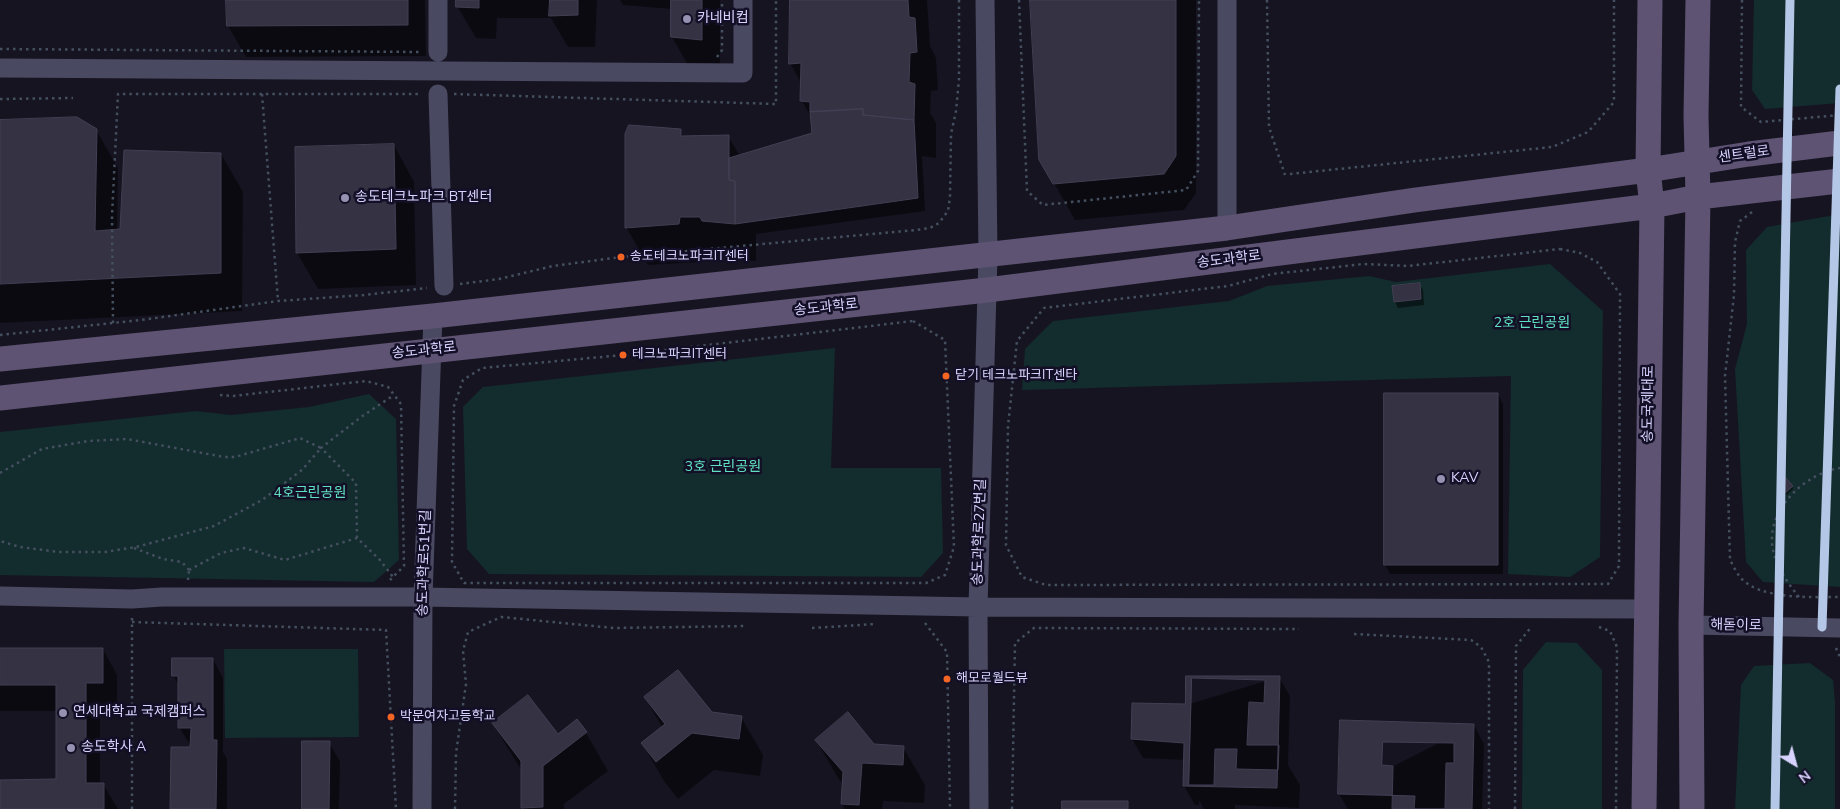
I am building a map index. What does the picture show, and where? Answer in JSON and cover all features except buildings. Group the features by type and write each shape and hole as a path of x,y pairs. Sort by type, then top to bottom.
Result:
{"main road":[{"name":"송도국제대로","path":"1644,809 1652,206 1648,170 1650,0"},
{"path":"1692,809 1691,625 1698,197 1698,0"},
{"name":"센트럴로","path":"1648,170 1750,154 1840,143"},
{"path":"0,359 433,316 988,256 1226,228 1415,200 1648,170"},
{"path":"1652,206 1698,197 1840,181"},
{"name":"송도과학로","path":"0,398 987,290 1652,206"}],"street":[{"path":"438,0 438,52"},
{"path":"0,68 743,73 743,0"},
{"name":"송도과학로27번길","path":"979,809 978,607 988,256 985,0"},
{"path":"1226,228 1227,0"},
{"path":"438,94 444,286"},
{"name":"송도과학로51번길","path":"422,809 423,596 433,316"},
{"path":"0,596 132,599 162,597 423,596 978,607 1646,609"},
{"name":"해돋이로","path":"1691,625 1840,628"}],"path":[{"path":"717,57 722,50 722,0"},
{"path":"916,230 930,228 939,223 948,211 951,134 956,111 959,80 959,0"},
{"path":"1018,0 1027,192 1043,205 1186,190 1198,171 1198,0"},
{"path":"1267,0 1269,128 1285,175"},
{"path":"1290,174 1552,147 1588,132 1614,102 1614,0"},
{"path":"1742,0 1741,108 1761,122 1840,115"},
{"path":"0,49 438,52"},
{"path":"113,323 112,216 118,94 438,94"},
{"path":"262,94 278,301"},
{"path":"0,99 73,98"},
{"path":"1755,210 1740,221 1735,242 1734,295 1725,376 1730,560 1741,578 1760,591 1799,597 1840,597"},
{"path":"1560,249 1580,253 1597,262 1620,294 1619,566 1608,584 1600,585 1046,584 1022,577 1006,545 1008,426 1016,341 1044,308 1228,286 1272,274 1364,264 1408,266 1560,249"},
{"path":"913,320 945,340 954,547 945,574 926,583 464,583 452,562 454,406 463,380 482,368 623,356 913,320"},
{"path":"366,382 388,387 401,404 404,566 387,583"},
{"path":"0,540 20,547 59,552 105,552 133,548 214,526 262,500 302,470 322,448 394,394"},
{"path":"0,473 42,449 88,441 127,438 224,457 242,455 300,438 322,448 356,483 357,538 380,560 393,577"},
{"path":"1799,597 1783,575 1775,558 1772,543 1773,529 1783,507 1803,484 1816,475 1840,468"},
{"path":"190,570 222,554 244,548 284,560 357,538"},
{"path":"133,548 163,559 182,562 190,570"},
{"path":"187,584 190,570"},
{"path":"132,599 132,809"},
{"path":"455,809 456,753 466,684 464,651 468,632 501,617 614,628 747,626"},
{"path":"923,620 946,652 950,809"},
{"path":"132,622 386,630 396,809"},
{"path":"812,628 877,624"},
{"path":"1515,809 1516,646 1530,626 1540,626"},
{"path":"1597,626 1610,631 1617,647 1616,809"},
{"path":"1012,809 1015,643 1034,628 1299,630"},
{"path":"1354,634 1471,640 1482,647 1489,662 1488,809"},
{"path":"1836,648 1840,657"}],"green space":[{"path":"1754,0 1840,0 1840,103 1765,109 1752,90"},
{"path":"1840,214 1840,587 1763,582 1746,562 1735,369 1747,324 1746,250 1767,227"},
{"name":"2호 근린공원","path":"1550,264 1603,311 1600,557 1570,577 1508,574 1511,376 1022,390 1025,349 1053,321 1229,301 1267,286 1369,276 1396,282"},
{"name":"3호 근린공원","path":"835,348 831,468 941,468 943,553 921,577 489,574 467,549 463,407 483,387"},
{"name":"4호근린공원","path":"369,394 396,419 399,560 374,582 0,575 0,432 196,411 231,415 309,407"},
{"path":"1546,642 1577,643 1602,670 1602,809 1522,809 1523,670"},
{"path":"224,649 358,649 359,737 225,738"},
{"path":"1810,663 1833,680 1835,702 1835,809 1735,809 1741,685 1754,666"}],"transit line":[{"path":"1775,809 1790,0"},
{"path":"1822,627 1840,89"}],"place":[{"name":"카네비컴","path":"687,19"},
{"name":"송도테크노파크 BT센터","path":"345,198"},
{"name":"송도테크노파크IT센터","path":"621,257"},
{"name":"테크노파크IT센터","path":"623,355"},
{"name":"닫기 테크노파크IT센타","path":"946,376"},
{"name":"KAV","path":"1441,479"},
{"name":"해모로월드뷰","path":"947,679"},
{"name":"연세대학교 국제캠퍼스","path":"63,713"},
{"name":"박문여자고등학교","path":"391,717"},
{"name":"송도학사 A","path":"71,748"}]}
